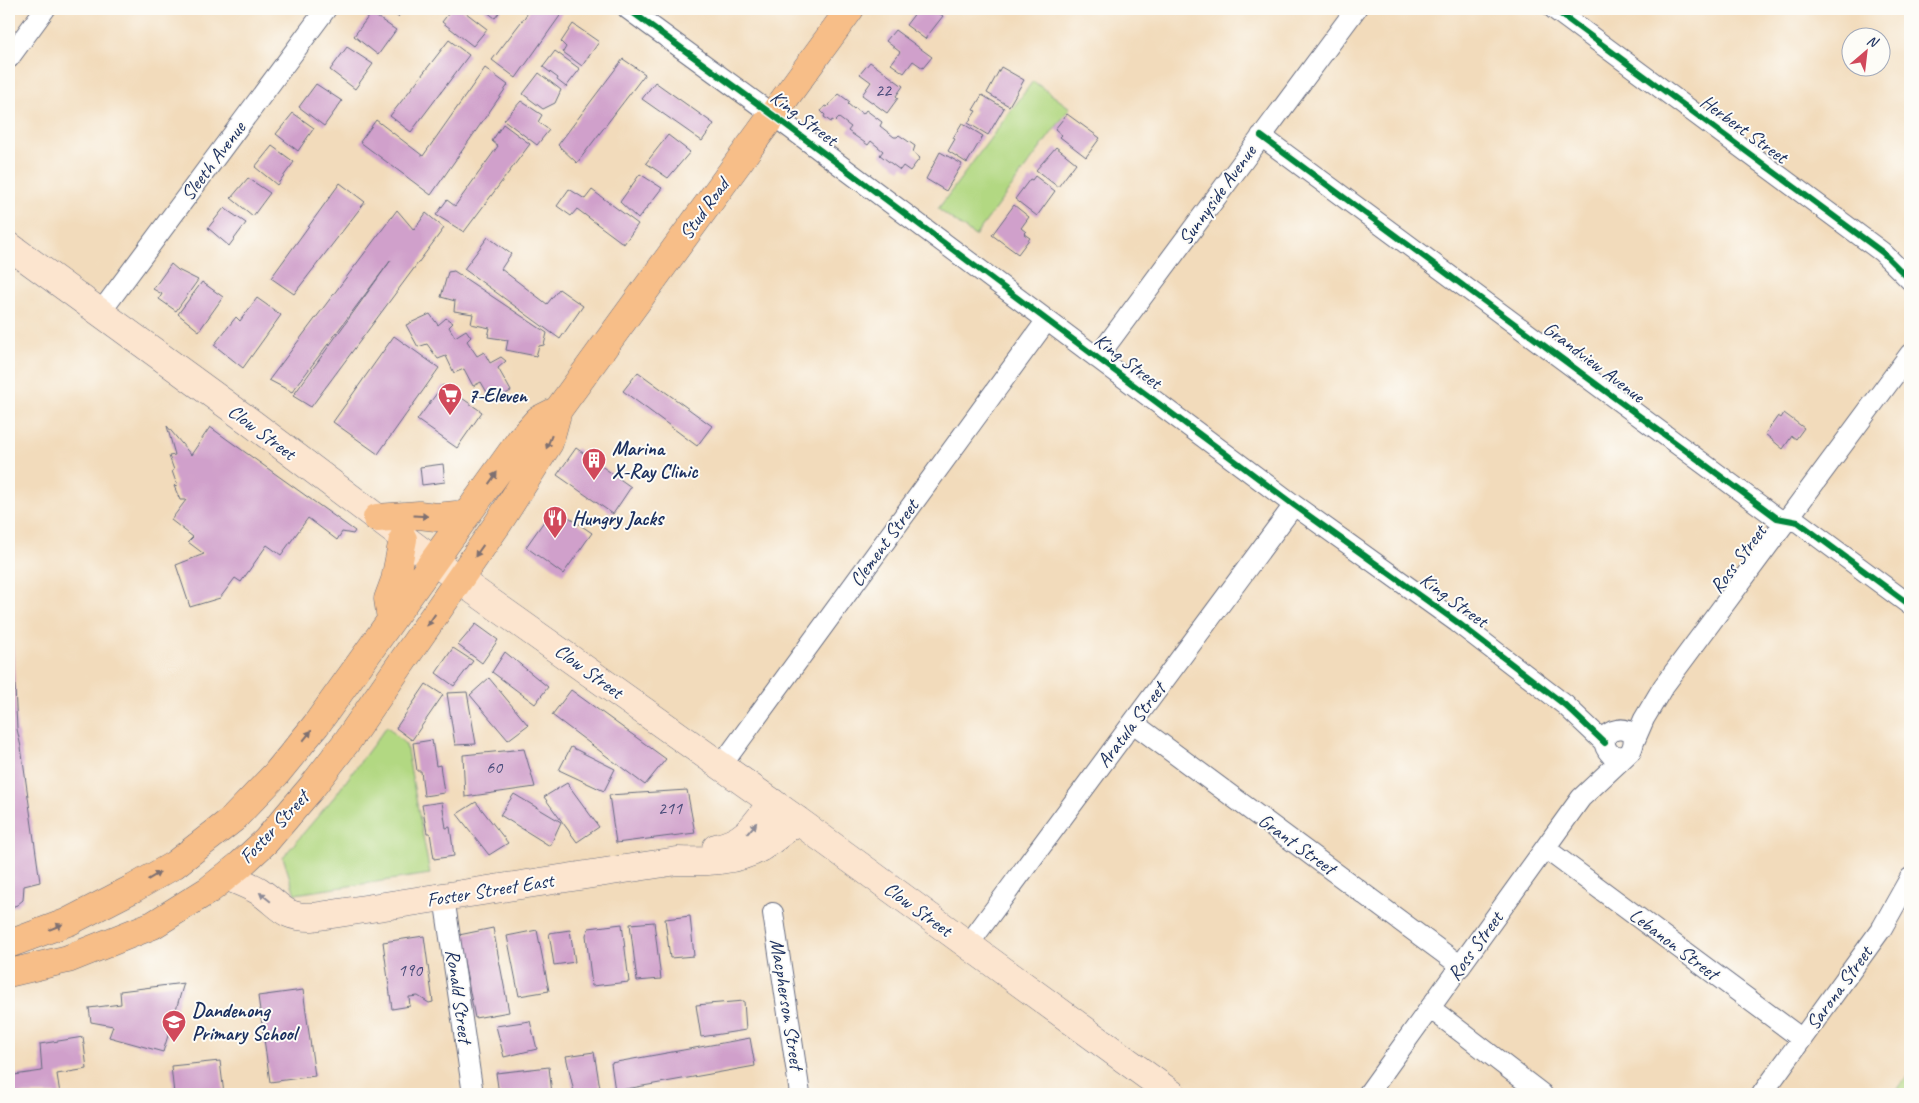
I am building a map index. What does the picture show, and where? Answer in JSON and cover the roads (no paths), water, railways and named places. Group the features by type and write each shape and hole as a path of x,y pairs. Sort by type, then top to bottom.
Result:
{"highway":[{"name":"Stud Road","path":"458,579 499,522 549,443 558,410 850,9"},
{"name":"Stud Road","path":"432,560 521,438 538,420 558,410"},
{"path":"377,518 419,515 436,518 456,515 465,517"},
{"path":"392,621 388,599 398,567 403,539"},
{"name":"Foster Street","path":"9,944 45,932 134,888 174,864 232,819 276,774 316,725 392,621 432,560"},
{"name":"Foster Street","path":"9,972 68,959 153,925 182,908 226,876 266,841 333,760 458,579"},
{"path":"100,906 115,940"}],"main road":[{"name":"Clow Street","path":"9,246 249,421 403,539 772,802 1172,1094"},
{"name":"Foster Street East","path":"677,861 741,839 752,830 772,802"},
{"name":"Foster Street East","path":"226,876 256,890 289,914 303,917 328,915 677,861 696,862 738,856 751,853 769,842 796,820"}],"street":[{"path":"9,58 45,9"},
{"name":"Sleeth Avenue","path":"100,313 326,9"},
{"name":"King Street","path":"628,9 773,115 1294,505 1457,622 1565,705 1617,740"},
{"name":"Sunnyside Avenue","path":"1096,358 1356,9"},
{"name":"Herbert Street","path":"1554,9 1882,252 1910,280"},
{"name":"Grandview Avenue","path":"1261,136 1777,518 1798,522 1910,605"},
{"name":"Herbert Street","path":"1882,252 1910,266"},
{"name":"Clement Street","path":"721,766 1047,320"},
{"name":"Ross Street","path":"1368,1094 1582,798 1617,740 1663,688 1910,354"},
{"name":"Aratula Street","path":"968,945 1294,505"},
{"name":"Grant Street","path":"1133,723 1462,966"},
{"name":"Lebanon Street","path":"1546,849 1802,1039"},
{"name":"Sarona Street","path":"1762,1094 1882,928 1910,878"},
{"name":"Ronald Street","path":"444,898 473,1094"},
{"name":"Macpherson Street","path":"773,913 800,1094"},
{"path":"1430,1008 1542,1094"}],"place":[{"name":"7-Eleven","path":"450,416"},
{"name":"Marina X-Ray Clinic","path":"594,481"},
{"name":"Hungry Jacks","path":"555,539"},
{"name":"Dandenong Primary School","path":"174,1043"}]}
